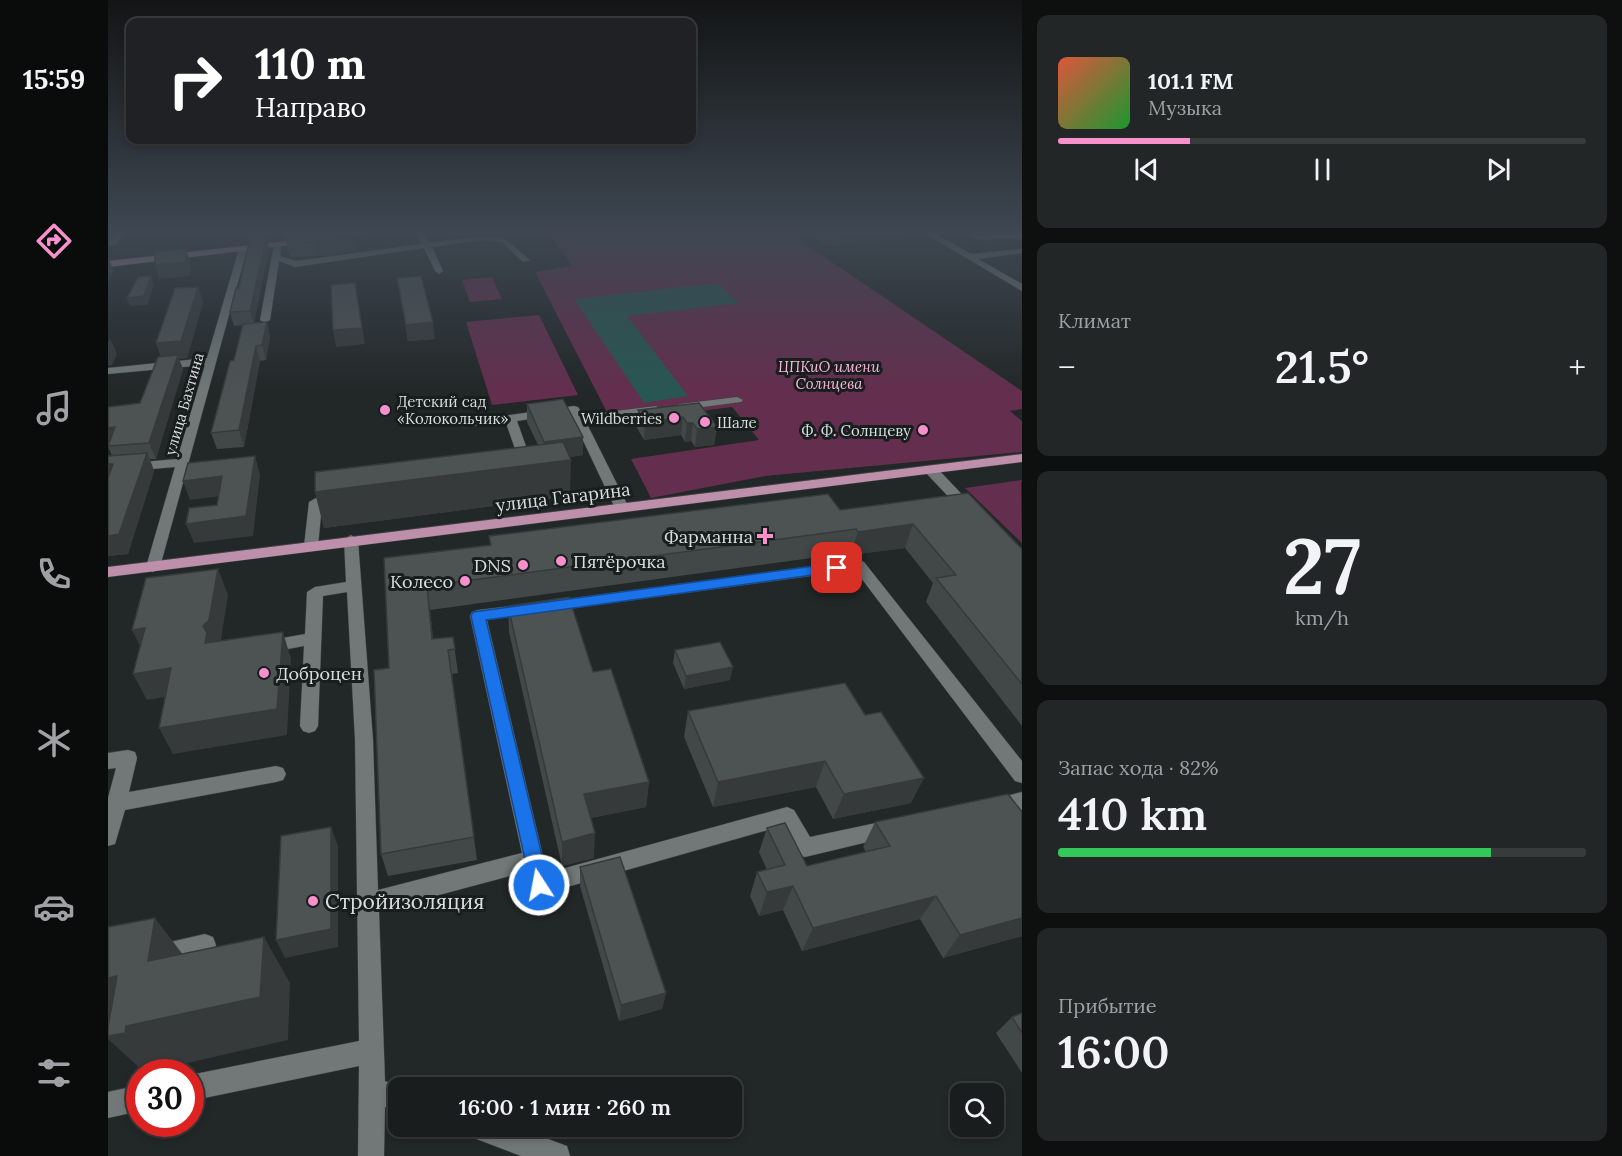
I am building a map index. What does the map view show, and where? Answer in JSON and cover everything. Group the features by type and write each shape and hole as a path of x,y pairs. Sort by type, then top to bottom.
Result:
{"main road":[{"name":"улица Гагарина","path":"108,572 1022,458"}],"street":[{"name":"улица Бахтина","path":"153,567 233,285"},
{"path":"265,320 271,285"},
{"path":"108,371 211,361"},
{"path":"579,419 737,400"},
{"path":"463,423 574,409 622,507"},
{"path":"510,418 530,474 518,475"},
{"path":"108,469 183,462"},
{"path":"931,470 976,517"},
{"path":"310,546 316,502 351,498"},
{"path":"351,540 364,740 372,1089 371,1156"},
{"path":"908,826 805,848 787,816 539,885 478,616 860,565 1022,775"},
{"path":"309,726 315,592 354,586"},
{"path":"246,650 313,639"},
{"path":"108,761 128,758 108,837"},
{"path":"117,803 276,774"},
{"path":"976,811 1022,801"},
{"path":"368,903 534,860"},
{"path":"140,958 205,945"},
{"path":"204,1085 371,1051"},
{"path":"372,1089 388,1095"},
{"path":"108,1105 126,1101"},
{"path":"505,1137 557,1156"}],"green space":[{"path":"464,285 496,285 502,299 470,302"},
{"name":"ЦПКиО имени Солнцева","path":"542,285 866,285 1022,391 1022,409 1010,411 1022,421 1022,452 765,476 651,498 631,459 759,440 732,407 612,422"},
{"path":"539,315 578,395 492,405 466,322"},
{"path":"1022,480 1021,484 1022,543 965,488"}],"water":[{"path":"700,285 719,285 739,303 627,316 688,396 644,403 574,299"}],"building":[{"path":"134,285 148,285 144,296 127,298"},
{"path":"240,285 256,285 250,311 230,312 236,288 239,288"},
{"path":"331,285 355,285 362,328 333,330"},
{"path":"398,285 423,285 433,322 406,325"},
{"path":"198,287 181,341 156,343 175,288"},
{"path":"267,322 262,345 256,346 239,430 211,433 230,361 234,360 243,324"},
{"path":"178,355 149,443 108,446 115,427 108,428 108,407 140,403 158,357"},
{"path":"563,399 583,437 544,442 527,404"},
{"path":"699,403 717,427 697,429 693,423 687,423 683,417 645,422 638,410"},
{"path":"563,442 571,460 315,492 315,472"},
{"path":"147,453 119,534 108,536 108,478 113,464 108,464 108,456"},
{"path":"255,456 246,516 186,524 189,508 217,505 222,476 183,481 188,463"},
{"path":"968,493 1022,549 1022,684 936,578 956,575 913,524 858,532 856,529 427,586 432,639 453,637 455,649 448,650 474,837 381,854 374,670 389,668 384,558 491,545 489,536 828,494 840,510"},
{"path":"218,569 209,620 203,626 207,633 205,643 283,632 277,709 159,728 171,668 133,674 145,628 132,630 146,578"},
{"path":"569,597 593,672 611,669 649,782 584,794 595,833 562,842 508,606"},
{"path":"720,642 733,667 686,676 675,650"},
{"path":"845,683 865,715 881,712 924,778 844,794 825,761 718,782 688,711"},
{"path":"1008,794 1022,812 1022,918 960,935 936,896 813,928 793,886 767,892 757,872 785,865 767,828 785,823 807,866 890,846 875,822"},
{"name":"Стройизоляция","path":"331,827 331,929 276,940 281,836"},
{"path":"620,857 666,993 621,1005 580,867"},
{"path":"155,918 148,961 264,937 260,997 126,1026 125,1033 108,1036 117,976 108,978 108,927"},
{"path":"1022,1013 1022,1033 1012,1017"}],"place":[{"name":"Детский сад «Колокольчик»","path":"385,410"},
{"name":"Wildberries","path":"674,418"},
{"name":"Шале","path":"705,422"},
{"name":"Ф. Ф. Солнцеву","path":"923,430"},
{"name":"Фарманна","path":"765,536"},
{"name":"Пятёрочка","path":"561,561"},
{"name":"DNS","path":"523,565"},
{"name":"Колесо","path":"465,581"},
{"name":"Доброцен","path":"264,673"},
{"name":"Стройизоляция","path":"313,901"}],"route":[{"path":"539,885 478,616 837,568"}]}
